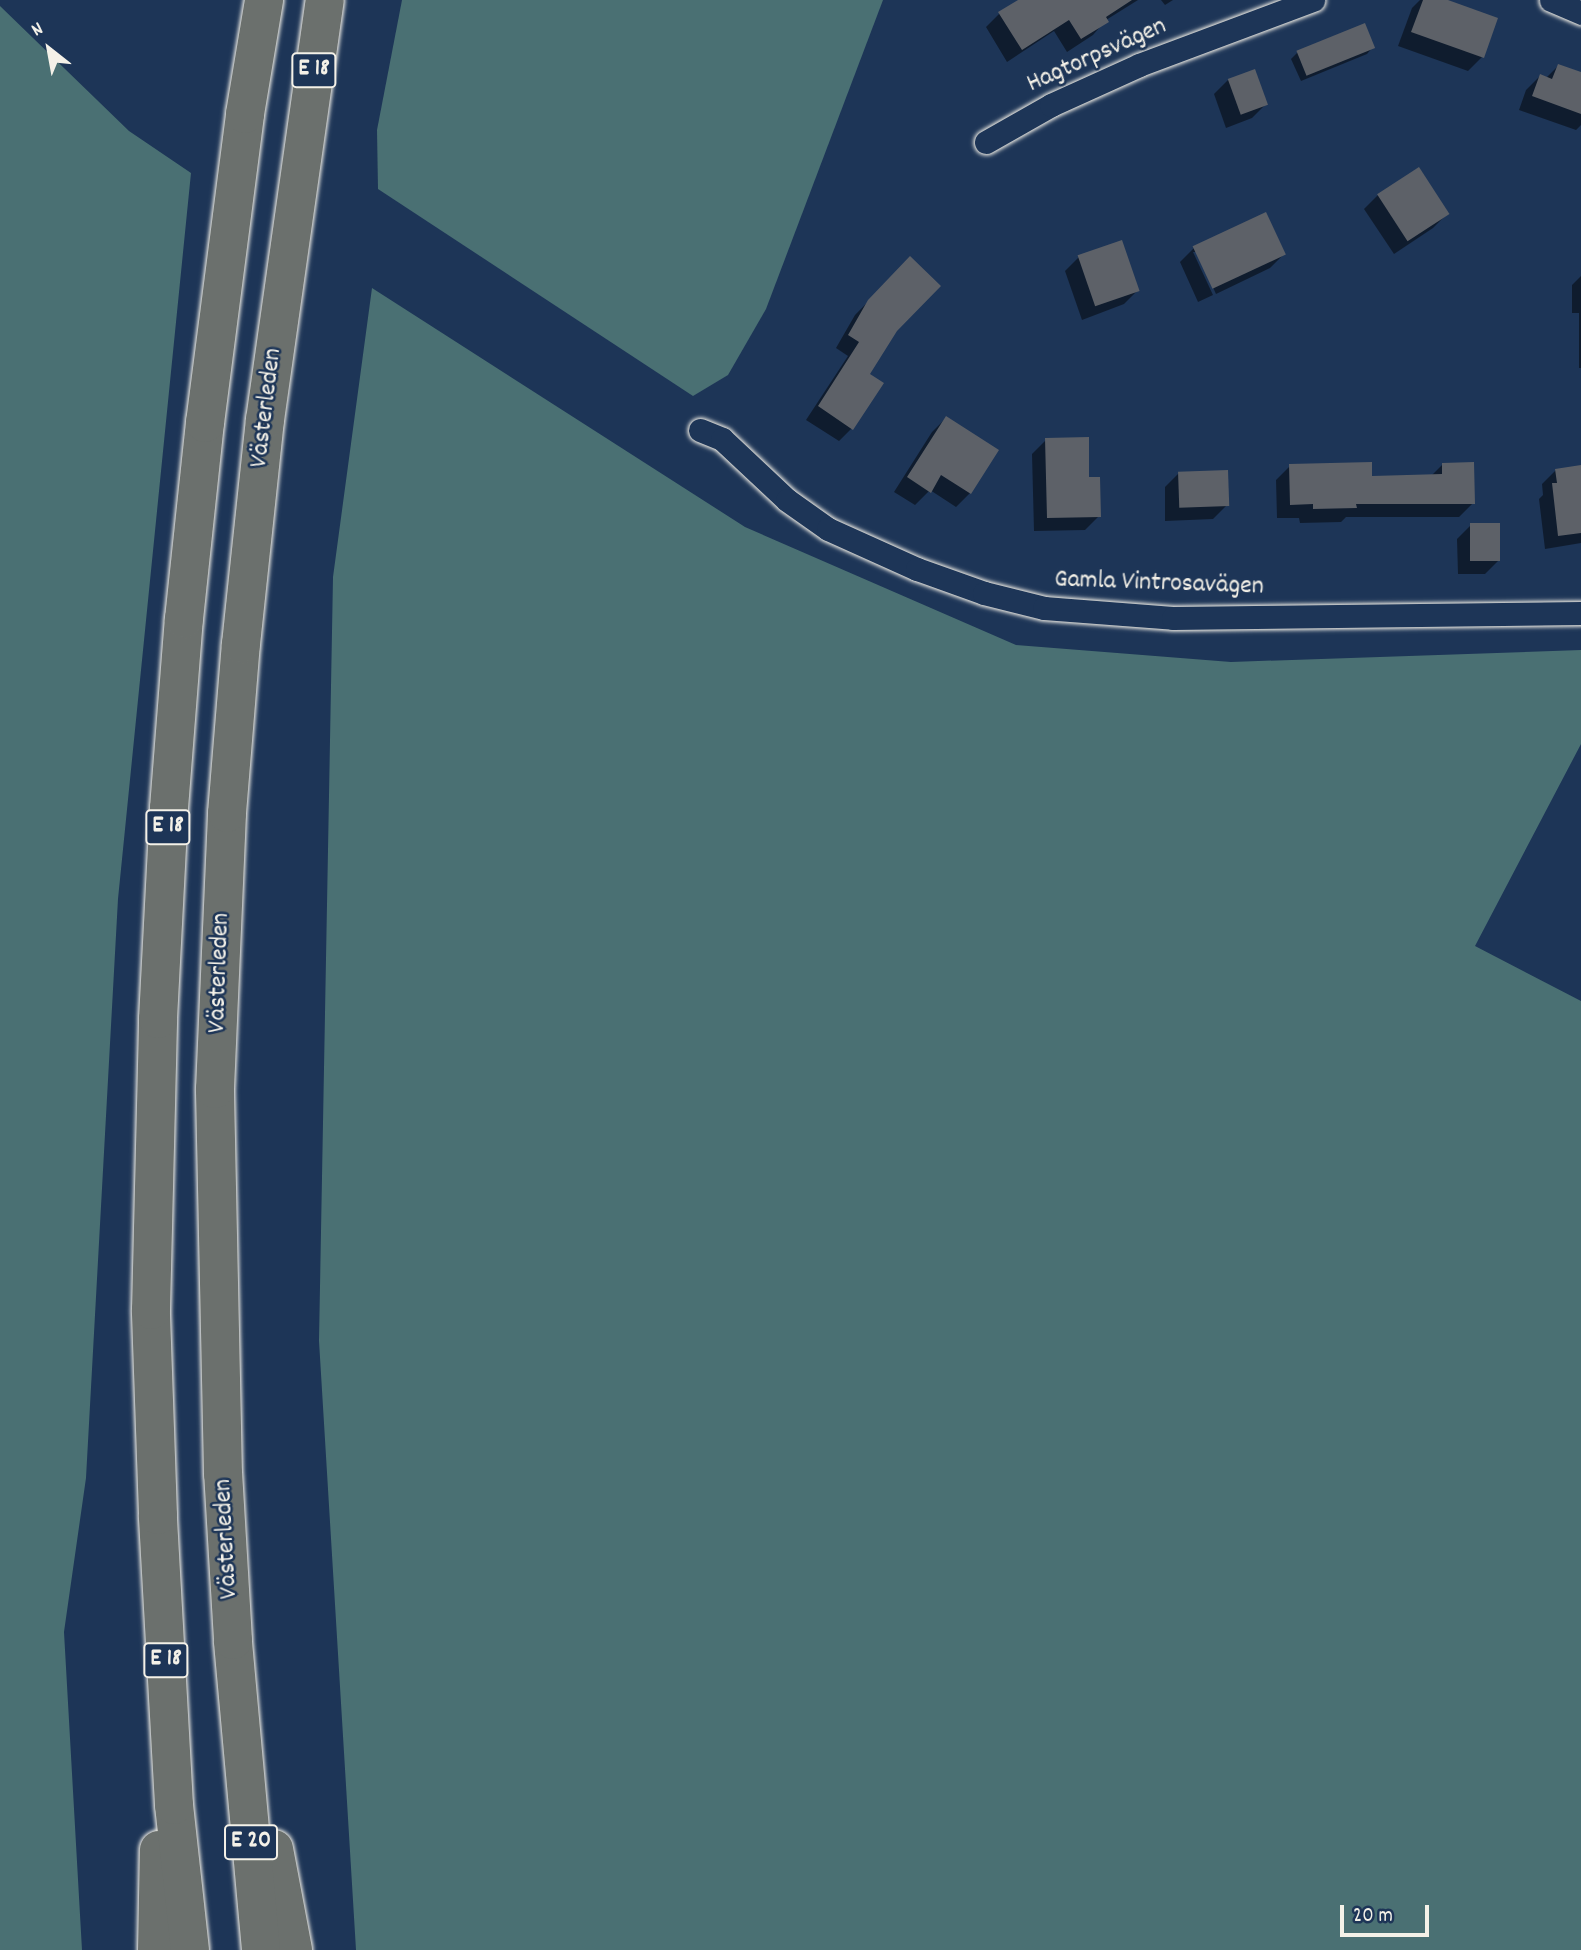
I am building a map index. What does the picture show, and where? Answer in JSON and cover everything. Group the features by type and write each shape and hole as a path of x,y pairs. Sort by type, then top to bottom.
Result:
{"highway":[{"name":"E 18","path":"157,1950 157,1854 174,1805 158,1515 151,1310 158,1019 169,808 184,619 205,424 245,114 264,0"},
{"name":"Västerleden","path":"261,1950 241,1734 223,1474 215,1088 227,813 240,657 265,420 325,0"},
{"name":"E 18","path":"241,1734 265,1799 293,1950"},
{"path":"174,1805 190,1950"}],"street":[{"name":"Hagtorpsvägen","path":"986,142 1051,105 1139,65 1313,0"},
{"path":"1551,0 1581,13"},
{"name":"Gamla Vintrosavägen","path":"700,430 722,439 787,500 828,529 917,569 973,589 1044,608 1173,618 1581,613"}],"green space":[{"path":"402,0 883,0 766,309 728,375 693,396 378,189 377,130"},
{"path":"0,6 129,131 191,173 118,899 86,1478 64,1632 82,1950 0,1950"},
{"path":"372,288 745,527 1016,645 1231,662 1581,650 1581,744 1475,946 1581,1001 1581,1950 356,1950 319,1341 333,577"}],"building":[{"path":"1018,0 1132,0 1106,17 1109,22 1081,39 1069,20 1022,50 998,12"},
{"path":"1423,0 1448,0 1498,18 1484,58 1411,32"},
{"path":"1365,23 1375,48 1307,76 1296,51"},
{"path":"1558,64 1581,72 1581,114 1532,96 1540,74 1552,79"},
{"path":"1255,69 1268,105 1241,115 1228,79"},
{"path":"1419,167 1449,214 1408,241 1377,194"},
{"path":"1266,212 1286,255 1212,289 1193,246"},
{"path":"1122,240 1140,291 1095,306 1078,255"},
{"path":"910,256 941,286 897,331 870,374 884,383 853,430 818,406 859,342 848,335 868,300"},
{"path":"946,416 999,450 971,494 941,475 931,493 907,477"},
{"path":"1089,437 1089,477 1100,477 1101,517 1047,518 1045,438"},
{"path":"1372,462 1372,476 1442,474 1442,463 1474,462 1475,504 1356,504 1357,508 1313,509 1313,504 1290,505 1289,464"},
{"path":"1581,465 1581,533 1558,536 1552,483 1557,483 1555,469"},
{"path":"1228,470 1229,506 1179,508 1178,472"},
{"path":"1470,523 1500,523 1500,561 1470,561"}]}
